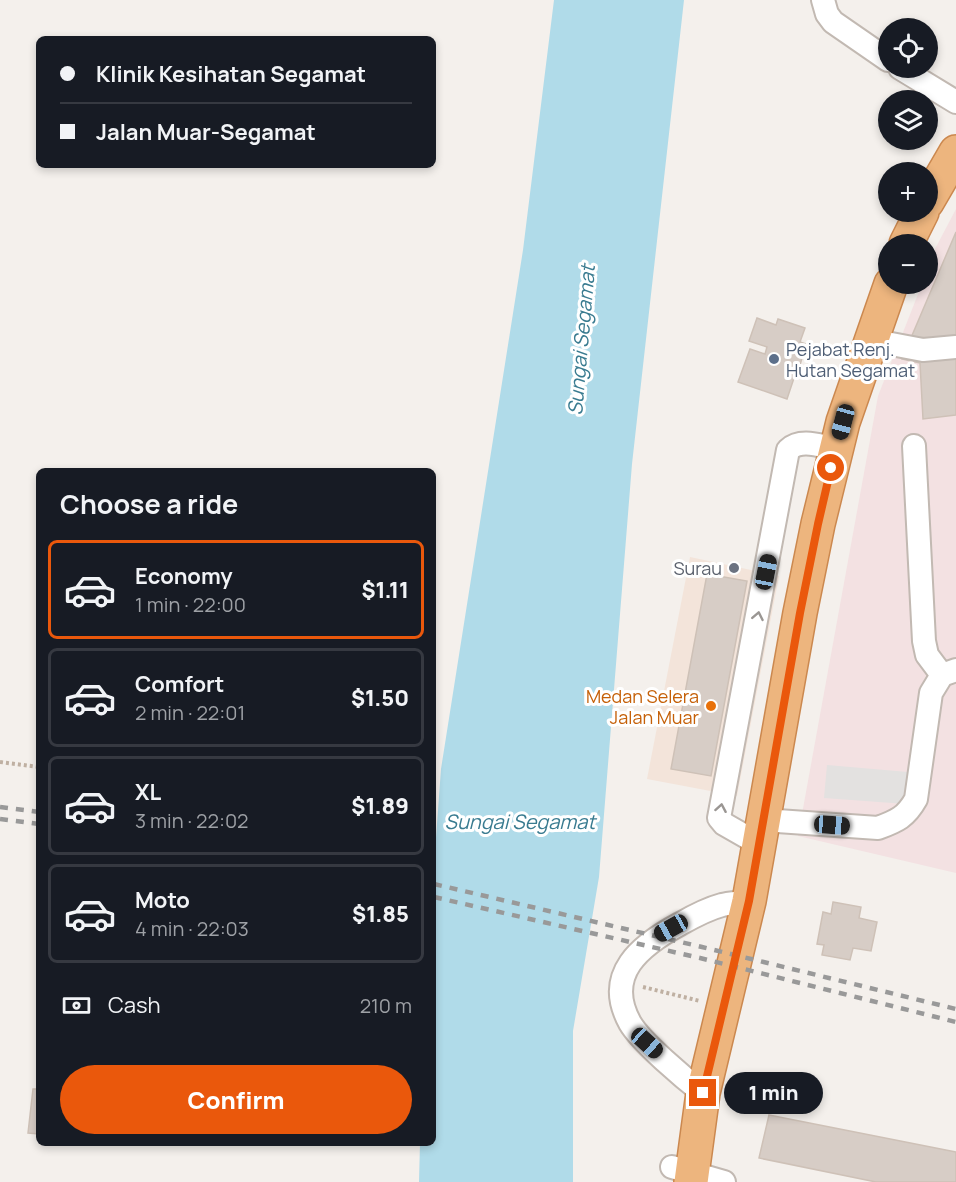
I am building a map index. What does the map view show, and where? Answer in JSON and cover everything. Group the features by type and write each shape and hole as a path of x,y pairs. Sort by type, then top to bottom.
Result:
{"highway":[{"path":"938,183 956,152"},
{"path":"681,1176 749,901 818,524 836,449 870,340 887,294"}],"street":[{"path":"823,0 827,14 833,22 878,53"},
{"path":"916,78 956,102"},
{"path":"870,340 923,350 956,347"},
{"path":"836,449 803,443 795,444 788,450 719,818 724,824 761,832 878,828 908,813 916,800 931,693 949,673 927,655 924,641 914,447"},
{"path":"703,1093 647,1043 631,1025 624,1009 620,988 626,970 637,953 656,937 702,912 723,905 749,901"},
{"path":"681,1176 724,1182"}],"path":[{"path":"0,762 36,767"},
{"path":"633,985 724,1006"}],"shaded area":[{"path":"956,209 956,873 798,836 878,396 918,294 938,294 938,243"},
{"path":"690,557 779,576 737,796 647,779"},
{"path":"827,765 908,772 906,804 824,798"}],"water":[{"name":"Sungai Segamat","path":"554,0 684,0 632,464 599,877 573,1031 573,1182 419,1182 420,1146 436,1146 436,838 441,769 523,250"}],"building":[{"path":"956,232 956,415 923,419 920,363 902,359 930,294 938,294 938,274"},
{"name":"Pejabat Renj. Hutan Segamat","path":"757,318 776,325 778,319 805,328 800,342 806,344 800,365 793,363 790,374 795,375 787,399 738,382 750,349 765,354 767,347 749,341"},
{"path":"707,574 747,581 711,776 671,769"},
{"path":"833,902 861,907 859,918 877,922 871,951 853,948 850,960 822,955 824,945 817,944 823,912 831,914"},
{"path":"33,1089 36,1089 36,1134 28,1133"},
{"path":"769,1115 956,1152 956,1182 876,1182 759,1158"}],"railway":[{"path":"0,807 36,812"},
{"path":"0,819 36,824"},
{"path":"436,884 956,1009"},
{"path":"436,897 700,958 956,1022"}],"place":[{"name":"Pejabat Renj. Hutan Segamat","path":"774,359"},
{"name":"Surau","path":"734,568"},
{"name":"Medan Selera Jalan Muar","path":"711,706"}],"route":[{"path":"703,1093 749,901 800,613 831,468"}]}
